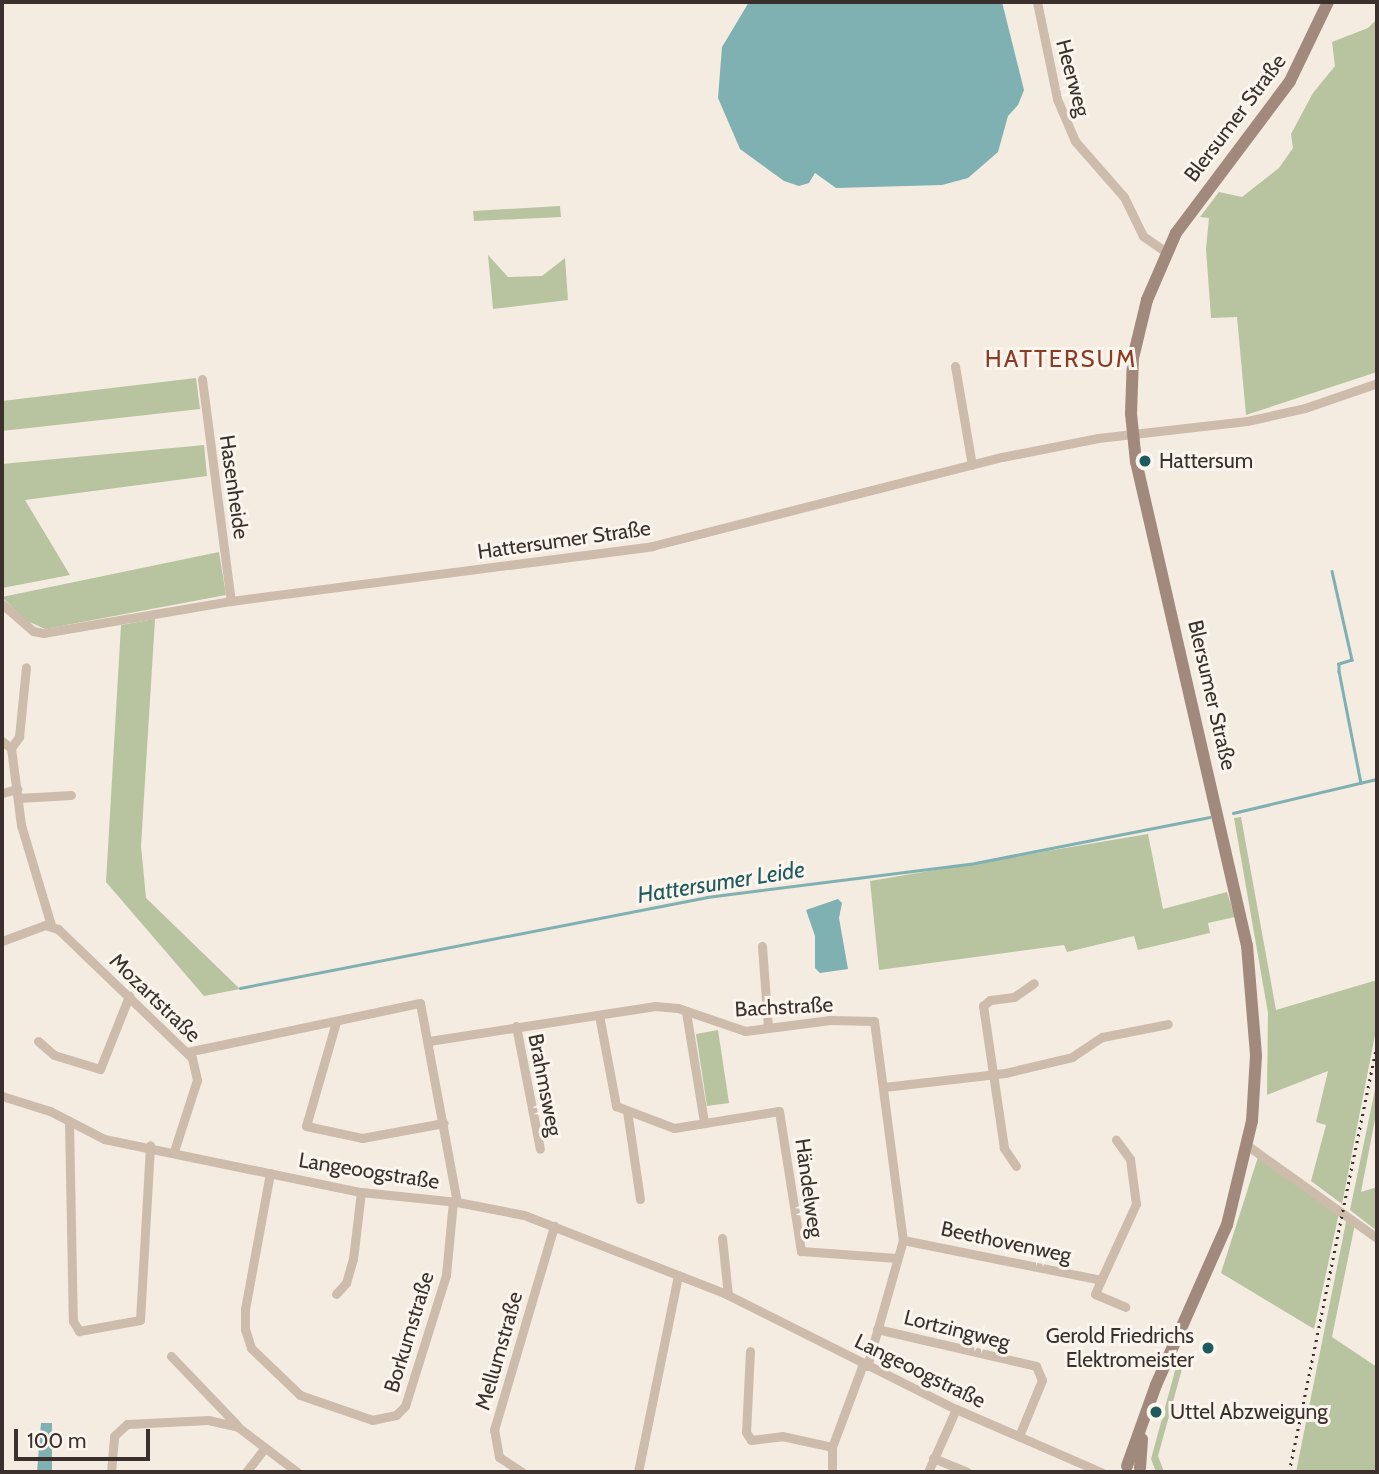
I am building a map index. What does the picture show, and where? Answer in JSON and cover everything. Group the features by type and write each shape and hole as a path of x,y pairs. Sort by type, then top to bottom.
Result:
{"main road":[{"name":"Blersumer Straße","path":"1137,1469 1142,1432 1156,1385 1227,1225 1248,1146 1256,1055 1250,964 1133,434 1132,374 1137,337 1166,252 1200,196 1290,81 1328,2"},
{"path":"1114,1472 1137,1469"}],"street":[{"name":"Heerweg","path":"1037,2 1058,99 1075,141 1124,197 1143,236 1166,252"},
{"path":"955,366 972,465"},
{"name":"Hasenheide","path":"202,379 231,601"},
{"name":"Hattersumer Straße","path":"2,604 33,631 43,633 231,601 652,546 972,465 1133,434 1247,421 1305,408 1377,383"},
{"path":"2,941 51,925 17,793 12,748 19,737 26,667"},
{"path":"2,741 12,748"},
{"path":"2,793 71,795"},
{"name":"Mozartstraße","path":"51,925 129,996 196,1063 197,1080 174,1151"},
{"path":"762,946 768,1028"},
{"path":"1016,1166 1004,1147 991,1075 983,1006 990,1000 1014,997 1034,983"},
{"path":"38,1041 54,1055 100,1069 129,996"},
{"path":"187,1052 301,1024 335,1022 420,1003 444,1123 455,1201"},
{"name":"Bachstraße","path":"429,1041 655,1006 686,1012 729,1029 768,1028 830,1020 874,1021 903,1240 865,1365 832,1447"},
{"path":"686,1012 704,1122"},
{"path":"599,1015 613,1102 627,1111 640,1199"},
{"path":"335,1022 306,1126 362,1138 444,1123"},
{"path":"884,1087 991,1075 1064,1060 1102,1037 1168,1024"},
{"name":"Brahmsweg","path":"516,1026 540,1149"},
{"name":"Langeoogstraße","path":"2,1096 69,1121 104,1139 150,1145 361,1192 505,1209 728,1295 956,1409 1101,1472"},
{"name":"Händelweg","path":"627,1111 674,1128 779,1111 801,1251 897,1258"},
{"path":"69,1121 73,1321 79,1331 140,1320 150,1145"},
{"path":"1116,1140 1129,1159 1136,1204 1095,1294 1125,1307"},
{"path":"1248,1146 1377,1238"},
{"name":"Borkumstraße","path":"270,1173 245,1309 245,1329 251,1348 300,1395 372,1420 396,1415 405,1406 446,1275 455,1201"},
{"path":"336,1294 346,1283 353,1259 361,1192"},
{"name":"Mellumstraße","path":"522,1472 499,1457 494,1430 554,1227"},
{"path":"722,1238 728,1295"},
{"name":"Beethovenweg","path":"903,1240 1101,1280"},
{"path":"638,1472 678,1275"},
{"name":"Lortzingweg","path":"877,1329 1036,1366 1042,1380 1019,1436"},
{"path":"750,1351 746,1432 751,1440 782,1437 832,1447 832,1472"},
{"path":"171,1356 238,1427 297,1472"},
{"path":"928,1472 956,1409"},
{"path":"111,1472 114,1436 127,1424 208,1420 238,1427"},
{"path":"246,1472 265,1448"},
{"path":"933,1458 967,1472"}],"green space":[{"path":"1377,19 1377,372 1246,415 1237,317 1211,318 1206,249 1209,218 1200,217 1219,192 1242,197 1279,168 1293,148 1291,134 1313,93 1335,66 1332,42 1368,28"},
{"path":"560,206 561,217 474,221 473,211"},
{"path":"488,255 508,277 542,276 565,258 568,300 493,309"},
{"path":"196,378 200,409 2,431 2,401"},
{"path":"204,445 207,476 25,500 70,575 2,588 2,464"},
{"path":"219,552 226,595 45,629 25,620 2,597"},
{"path":"155,619 141,846 146,898 240,989 204,996 106,882 121,625"},
{"path":"1241,817 1276,1010 1377,980 1377,1025 1342,1204 1311,1181 1326,1125 1316,1122 1328,1071 1267,1095 1268,1013 1234,818"},
{"path":"1148,834 1163,909 1227,892 1235,917 1208,923 1210,933 1138,950 1134,936 1067,952 1064,945 879,970 870,881"},
{"path":"718,1030 729,1103 707,1106 696,1034"},
{"path":"1377,1080 1377,1109 1361,1192 1377,1187 1377,1231 1350,1210"},
{"path":"1258,1157 1339,1213 1314,1329 1221,1273"},
{"path":"1347,1217 1355,1224 1332,1337 1377,1367 1377,1466 1373,1472 1296,1472"},
{"path":"1176,1367 1182,1369 1158,1456 1164,1472 1156,1472 1151,1459"}],"water":[{"path":"749,2 1002,2 1024,90 1018,105 1008,116 998,152 968,178 942,185 836,188 815,173 809,183 799,186 784,181 740,149 718,98 722,47"},
{"path":"838,899 842,903 839,918 848,969 820,973 815,968 815,936 806,910"},
{"path":"41,1423 52,1423 52,1472 37,1472"}],"waterway":[{"path":"1332,571 1352,660 1339,664 1339,671 1361,783"},
{"name":"Hattersumer Leide","path":"1233,813 1377,779"},
{"name":"Hattersumer Leide","path":"240,988 707,897 970,864 1209,817"}],"railway":[{"path":"1289,1472 1377,1045"}],"place":[{"name":"Hattersum","path":"1145,461"},
{"name":"Gerold Friedrichs Elektromeister","path":"1208,1348"},
{"name":"Uttel Abzweigung","path":"1156,1412"}],"district":[{"name":"HATTERSUM","path":"1061,359"}]}
